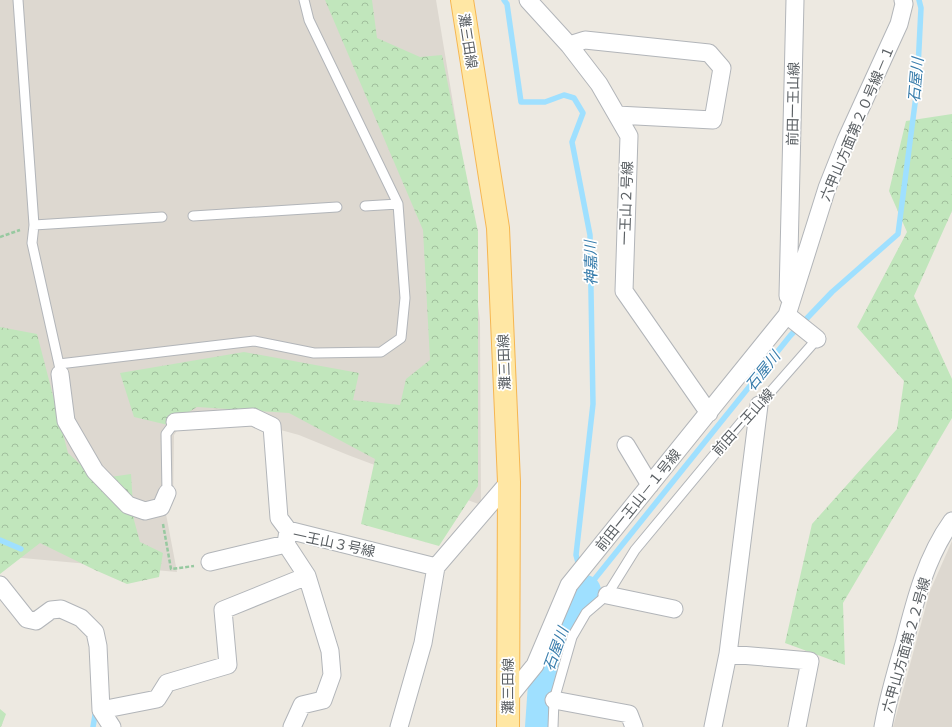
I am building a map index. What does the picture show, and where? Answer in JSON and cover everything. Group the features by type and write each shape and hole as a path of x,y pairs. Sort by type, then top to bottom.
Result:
{"main road":[{"name":"灘三田線","path":"462,0 498,228 509,482 508,727"}],"street":[{"name":"一王山２号線","path":"528,0 569,45 599,84 628,136 624,291 709,413"},
{"name":"前田一王山線","path":"795,0 787,315 817,339"},
{"name":"六甲山方面第２０号線－１","path":"787,315 827,188 846,140 899,24 904,4 903,0"},
{"path":"569,45 585,40 709,53 722,68 713,120 617,115"},
{"name":"前田一王山－１号線","path":"508,697 535,665 568,585 787,315"},
{"path":"60,369 66,422 95,471 128,505 145,511 164,500"},
{"path":"713,727 728,654 759,405"},
{"path":"175,422 253,417 272,426 279,518 287,537 202,564"},
{"path":"626,445 650,485"},
{"path":"399,727 401,714 423,643 436,567 509,482"},
{"name":"六甲山方面第２２号線","path":"883,727 887,706 918,590 940,538 952,522"},
{"name":"一王山３号線","path":"287,537 436,567"},
{"name":"一王山３号線","path":"287,537 307,576 330,651 332,675 323,700 302,705 292,727"},
{"path":"101,710 157,699 167,683 228,666 223,610 307,576"},
{"path":"0,585 27,619 36,622 51,610 61,609 81,618 95,632 98,646 101,710 112,727"},
{"path":"607,595 674,609"},
{"path":"728,654 810,661 797,727"},
{"path":"554,700 629,714 634,727"}],"lane":[{"path":"18,0 34,224 32,243 60,369 254,340 314,353 381,352 401,338 405,298 398,204 309,20 304,0"},
{"path":"365,206 398,204"},
{"path":"193,216 337,207"},
{"path":"34,224 162,217"},
{"name":"前田一王山線","path":"553,727 554,700 572,637 586,613 607,595 635,550 743,420 759,405 817,339"},
{"path":"164,500 166,434 175,422"}],"path":[{"path":"0,237 34,224"},
{"path":"164,500 171,569 202,564"}],"shaded area":[{"path":"0,0 436,0 459,139 480,322 481,505 299,435 255,423 179,428 174,435 173,503 166,514 177,572 0,556"},
{"path":"952,541 952,727 893,727 930,591"}],"green space":[{"path":"325,0 372,0 377,38 420,57 442,55 478,232 478,486 439,546 361,524 375,459 289,413 197,407 168,425 134,417 120,373 244,352 359,373 353,400 400,405 406,379 430,360 423,230"},
{"path":"952,114 952,211 914,296 952,379 952,418 843,603 845,665 785,643 812,524 897,429 904,381 857,327 907,232 889,191 906,121"},
{"path":"0,327 37,334 68,453 96,479 131,474 134,520 140,542 163,553 159,577 127,584 40,543 0,574"},
{"path":"0,709 6,714 1,727 0,727"}],"waterway":[{"name":"神嘉川","path":"504,0 507,4 521,102 545,102 564,95 574,98 583,113 572,142 590,235 593,404 576,555 579,566"},
{"name":"石屋川","path":"585,591 790,336 832,292 898,234 917,88 921,8 919,0"},
{"path":"0,540 21,549"},
{"name":"石屋川","path":"541,727 544,684 561,630 585,591"},
{"path":"93,727 96,709"}]}
